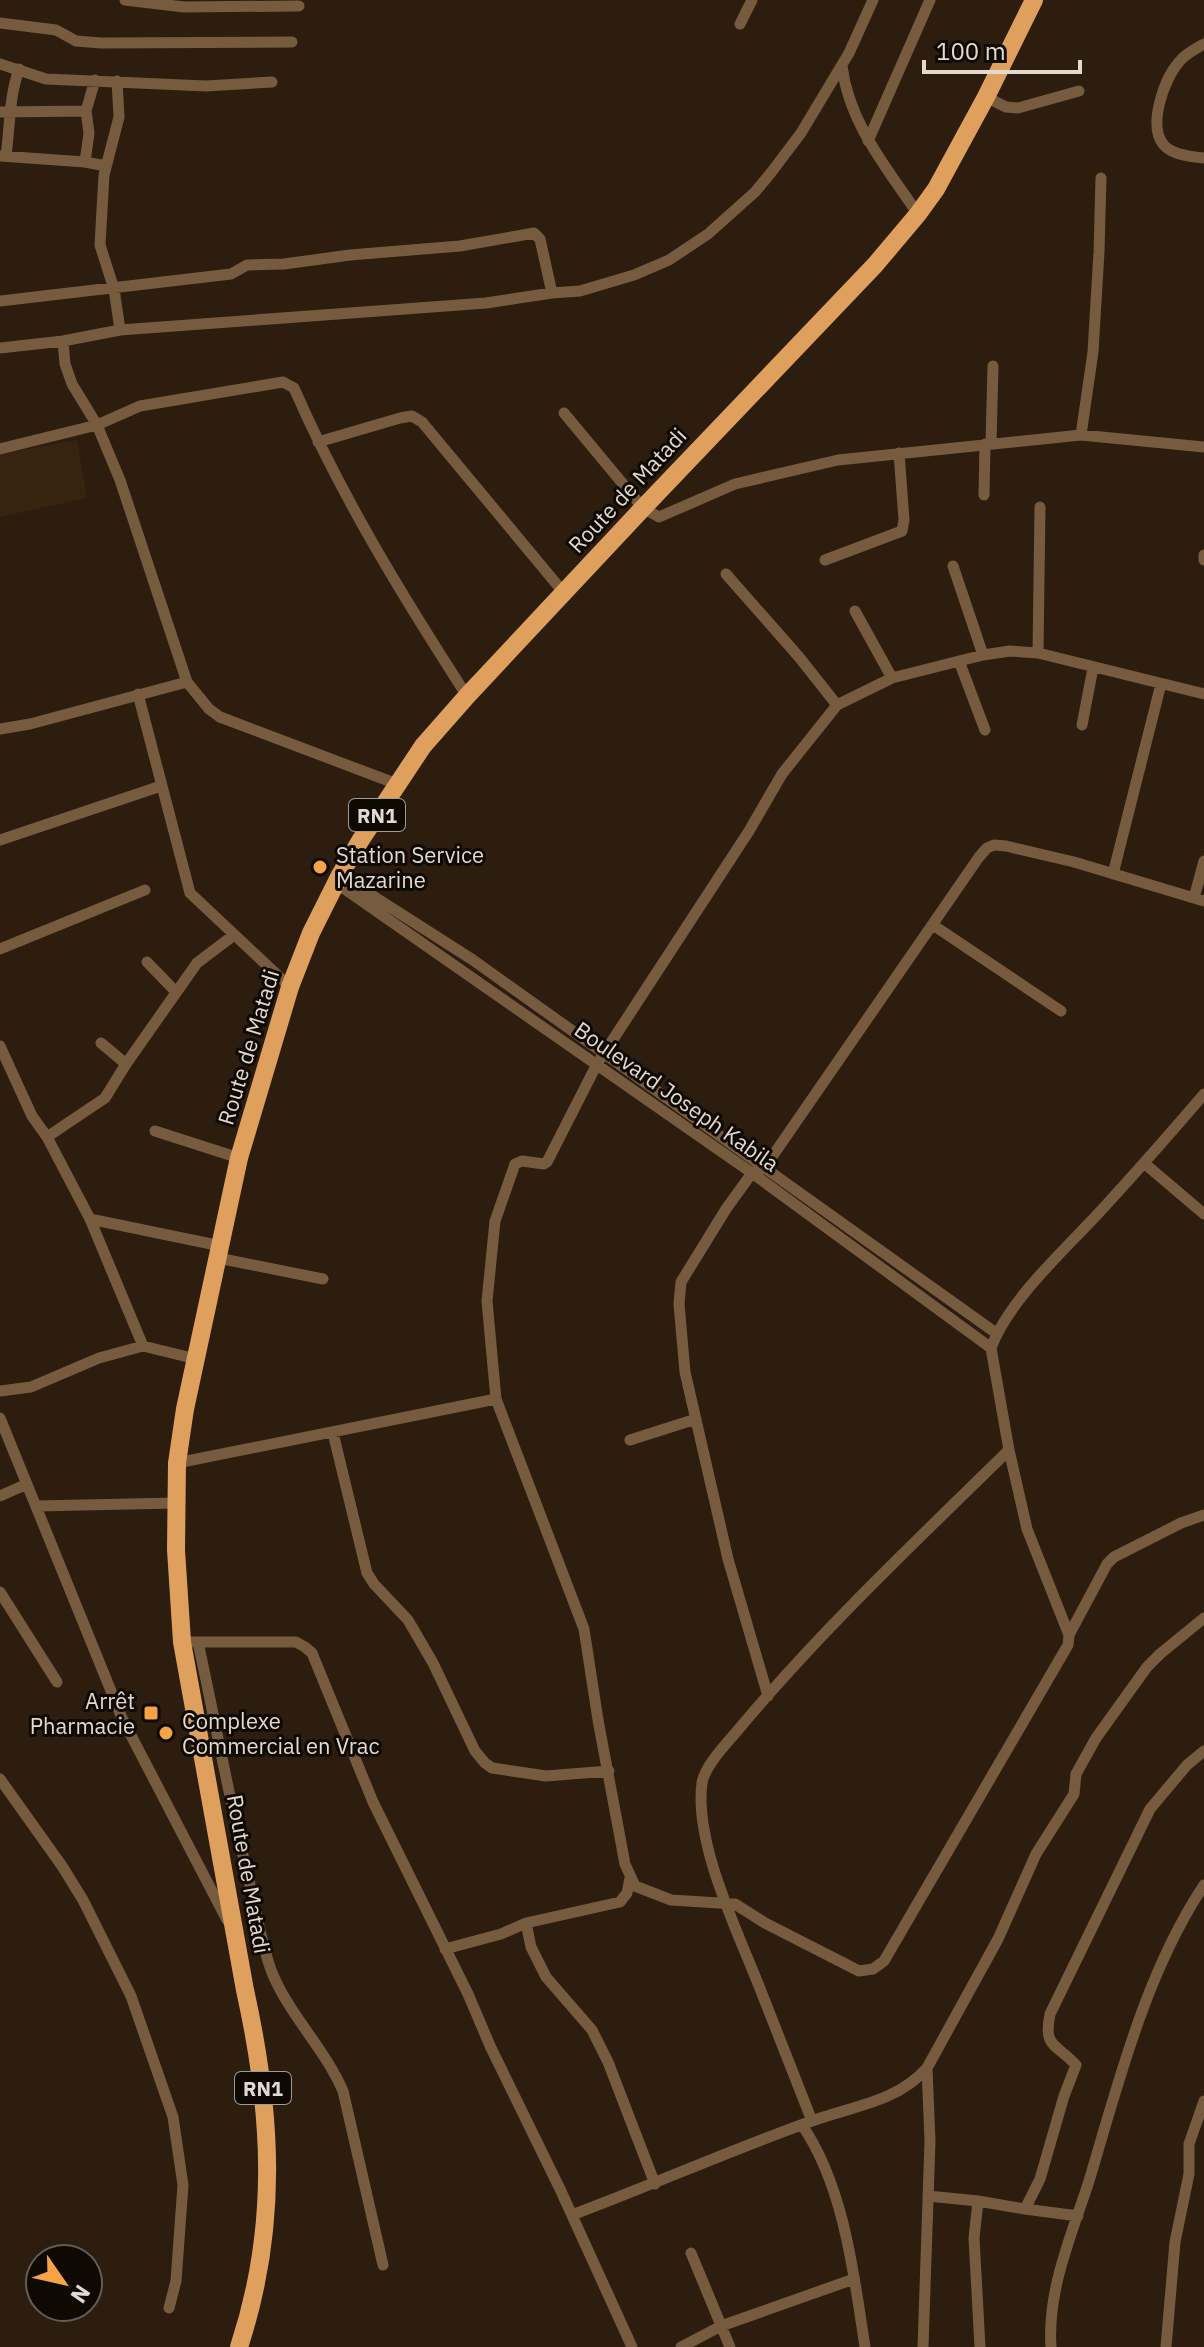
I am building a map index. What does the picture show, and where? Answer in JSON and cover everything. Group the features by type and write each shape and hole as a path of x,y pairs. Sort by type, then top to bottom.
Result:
{"highway":[{"name":"Route de Matadi","path":"239,2347 251,2313 264,2239 268,2149 258,2047 236,1937 190,1642 175,1503 185,1409 239,1158 290,987 311,933 338,879 423,746 643,508 875,265 918,214 936,189 986,97 1034,0"}],"street":[{"path":"125,0 184,7 299,6"},
{"path":"740,24 752,0"},
{"path":"0,348 63,341 120,330 486,303 580,291 634,275 669,260 708,234 755,192 801,133 841,65 873,0"},
{"path":"868,141 930,0"},
{"path":"0,23 56,30 73,40 101,43 292,42"},
{"path":"1204,44 1181,60 1172,71 1158,109 1157,125 1164,146 1175,152 1204,158"},
{"path":"0,64 46,79 206,86 272,82"},
{"path":"841,65 844,86 868,141 918,214"},
{"path":"19,69 4,113 9,134 3,156 106,166"},
{"path":"85,162 89,133 86,111 95,80"},
{"path":"117,81 119,117 106,166 100,245 114,289 120,330"},
{"path":"986,97 1006,107 1018,108 1079,91"},
{"path":"4,113 86,111"},
{"path":"1081,435 1093,352 1101,178"},
{"path":"0,301 231,274 247,265 460,246 534,233 540,239 552,293"},
{"path":"63,341 65,364 72,384 97,425 120,480 187,682 209,709 220,717 397,784"},
{"path":"984,495 993,366"},
{"path":"0,449 97,425 140,406 283,382 294,388 318,442 409,605 467,696"},
{"path":"564,413 643,508 659,517 714,492 758,477 838,460 1081,435 1204,447"},
{"path":"318,442 400,418 412,416 422,422 564,593"},
{"path":"825,560 902,531 904,520 899,453"},
{"path":"1038,653 1040,507"},
{"path":"953,566 983,655"},
{"path":"726,574 837,705"},
{"path":"855,611 892,678"},
{"path":"1204,694 1038,653 1010,651 892,678 837,705 782,774 734,855 600,1059 547,1162 522,1161 515,1164 495,1221 487,1301 496,1399 584,1629 598,1720 630,1878 635,1886 671,1900 735,1904 765,1923 859,1971 873,1969 884,1961 1068,1645 1069,1635 1107,1564 1114,1557 1181,1523 1204,1515"},
{"path":"959,661 985,730"},
{"path":"1082,725 1093,668"},
{"path":"0,729 30,724 187,682"},
{"path":"1113,874 1161,684"},
{"path":"138,694 190,893 290,987"},
{"path":"0,840 161,786"},
{"path":"768,1696 728,1559 685,1372 679,1304 681,1282 726,1209 752,1173 765,1167 987,848 994,845 1035,852 1199,899 1204,861"},
{"name":"Boulevard Joseph Kabila","path":"338,879 600,1059 765,1167 996,1333"},
{"path":"0,949 145,890"},
{"path":"933,925 1061,1011"},
{"path":"47,1137 105,1098 197,963 234,935"},
{"path":"147,962 176,992"},
{"path":"101,1043 126,1064"},
{"path":"0,1046 32,1116 47,1137 90,1219 143,1346"},
{"name":"Boulevard Joseph Kabila","path":"600,1059 991,1348"},
{"path":"1069,1635 1027,1529 991,1348 996,1333 1031,1286 1204,1094"},
{"path":"1192,1108 1204,1113"},
{"path":"155,1131 239,1158"},
{"path":"1144,1163 1204,1214"},
{"path":"90,1219 323,1279"},
{"path":"0,1391 31,1387 99,1358 143,1346 196,1359"},
{"path":"177,1463 496,1399"},
{"path":"0,1418 122,1718 236,1937"},
{"path":"630,1440 696,1419"},
{"path":"333,1433 367,1573 408,1620 433,1663 475,1751 492,1768 527,1774 546,1776 609,1771"},
{"path":"865,2347 849,2244 843,2231 839,2206 713,1865 702,1815 702,1780 715,1758 768,1696 853,1604 1009,1450"},
{"path":"0,1496 27,1484"},
{"path":"36,1506 175,1503"},
{"path":"0,1592 57,1682"},
{"path":"572,2215 807,2123 887,2097 914,2084 927,2068 998,1939 1036,1854 1074,1794 1076,1774 1096,1738 1147,1667 1204,1618"},
{"path":"383,2265 343,2091 323,2052 284,1997 270,1966 190,1642 296,1642 312,1653 373,1802 572,2215 632,2347"},
{"path":"1025,2209 1040,2179 1076,2065 1051,2043 1046,2033 1050,2014 1150,1809 1187,1765 1204,1751"},
{"path":"0,1779 83,1900 131,1996 173,2117 183,2185 176,2281 169,2308"},
{"path":"445,1949 501,1934 526,1923 620,1902 625,1898 630,1878"},
{"path":"1051,2347 1054,2304 1063,2261 1146,2004 1165,1954 1204,1885"},
{"path":"526,1923 531,1947 546,1977 592,2030 608,2062 655,2184"},
{"path":"923,2347 930,2141 927,2068"},
{"path":"1166,2347 1175,2242 1189,2174 1189,2144 1204,2101"},
{"path":"928,2196 1078,2216"},
{"path":"978,2201 974,2238 980,2347"},
{"path":"691,2253 730,2347"},
{"path":"681,2347 721,2326 854,2279"}],"shaded area":[{"path":"77,440 87,498 0,517 0,454"}],"place":[{"name":"Station Service Mazarine","path":"320,867"},
{"name":"Arrêt Pharmacie","path":"151,1713"},
{"name":"Complexe Commercial en Vrac","path":"166,1733"}]}
